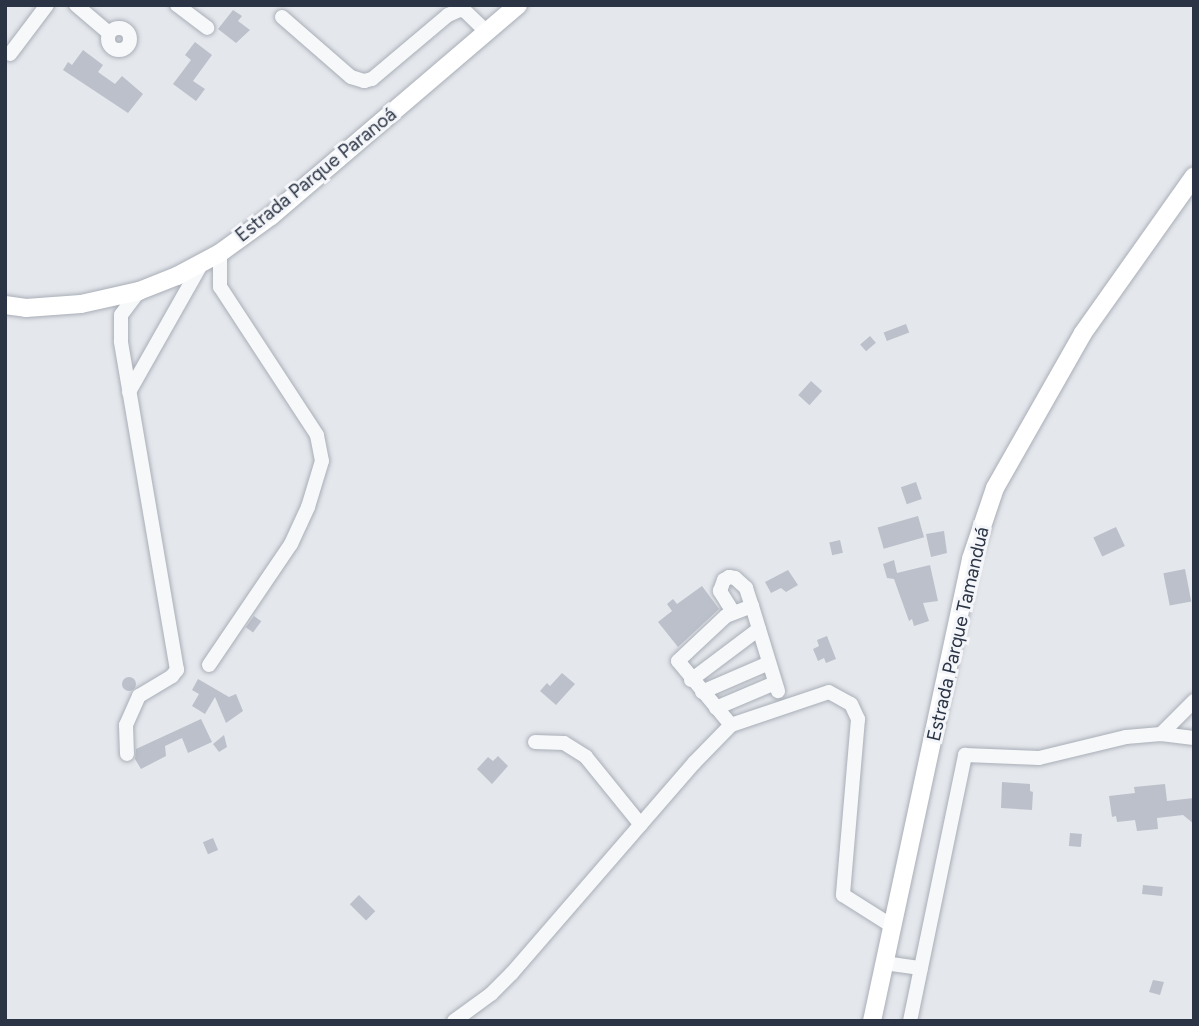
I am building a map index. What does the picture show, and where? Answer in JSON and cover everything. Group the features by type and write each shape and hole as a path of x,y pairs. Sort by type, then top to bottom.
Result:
{"main road":[{"name":"Estrada Parque Paranoá","path":"5,305 26,308 81,304 139,291 220,253 271,216 518,5"},
{"name":"Estrada Parque Tamanduá","path":"872,1021 971,559 995,488 1083,333 1194,176"}],"street":[{"path":"10,54 47,5"},
{"path":"76,5 109,33"},
{"path":"177,5 207,28"},
{"path":"282,17 351,77 363,81 372,79 448,15 460,10 465,11 487,32"},
{"path":"209,665 290,544 308,507 322,461 317,435 220,287 220,253"},
{"path":"129,392 204,261"},
{"path":"127,754 126,724 139,696 172,676 177,670 120,326 121,315 139,291"},
{"path":"716,708 777,687 746,588 735,578 729,577 724,580 720,591 733,612"},
{"path":"731,725 678,664 679,658 733,612 752,607"},
{"path":"691,680 759,629"},
{"path":"702,692 769,663"},
{"path":"454,1021 491,994 512,973 731,725 830,692 851,704 858,719 843,895 892,926"},
{"path":"1161,734 1194,701"},
{"path":"910,1021 965,755 1039,758 1126,737 1161,734 1194,738"},
{"path":"535,742 564,743 586,757 640,825"},
{"path":"884,963 921,968"}],"building":[{"path":"233,10 242,16 238,21 250,30 236,43 218,29"},
{"path":"195,42 212,55 193,81 205,89 196,101 173,84 191,60 185,55"},
{"path":"83,50 103,65 98,72 115,84 122,76 143,94 128,113 63,70 68,62 72,65"},
{"path":"906,324 909,332 887,341 884,333"},
{"path":"870,336 876,343 866,351 860,345"},
{"path":"811,381 822,391 809,405 798,395"},
{"path":"916,482 922,499 907,504 901,487"},
{"path":"918,516 924,537 884,549 878,528"},
{"path":"1116,527 1125,546 1102,557 1093,538"},
{"path":"944,531 947,553 931,557 926,534"},
{"path":"840,540 843,553 832,555 829,542"},
{"path":"894,560 897,573 930,565 938,601 923,603 929,621 914,626 912,619 909,621 894,579 887,578 883,564"},
{"path":"1185,569 1191,601 1170,606 1163,573"},
{"path":"788,570 798,585 786,592 781,588 771,593 765,582"},
{"path":"702,586 719,609 678,647 658,622 672,611 667,604 673,599 677,604"},
{"path":"254,616 261,621 253,633 246,627"},
{"path":"827,636 836,659 826,663 824,658 818,661 813,649 819,646 817,640"},
{"path":"562,673 575,684 556,705 540,691 547,683 550,686"},
{"path":"126,677 132,677 136,684 132,691 126,691 122,687 122,681"},
{"path":"198,679 229,697 236,694 243,711 226,723 215,697 205,714 192,706 199,694 192,690"},
{"path":"201,719 212,742 188,753 182,738 165,746 166,756 141,769 135,759 136,749"},
{"path":"224,735 227,747 219,752 213,744"},
{"path":"498,756 508,766 492,784 477,769 488,757 493,761"},
{"path":"1002,782 1030,784 1030,791 1033,792 1032,810 1001,808"},
{"path":"1165,784 1167,801 1194,798 1194,824 1183,815 1157,818 1158,829 1137,831 1135,820 1117,822 1116,816 1112,817 1109,796 1135,793 1134,787"},
{"path":"1070,833 1082,834 1081,847 1069,846"},
{"path":"213,838 218,850 208,854 203,842"},
{"path":"1143,885 1163,887 1162,896 1142,894"},
{"path":"359,895 375,911 366,920 350,904"},
{"path":"1153,980 1164,982 1160,995 1149,992"}]}
